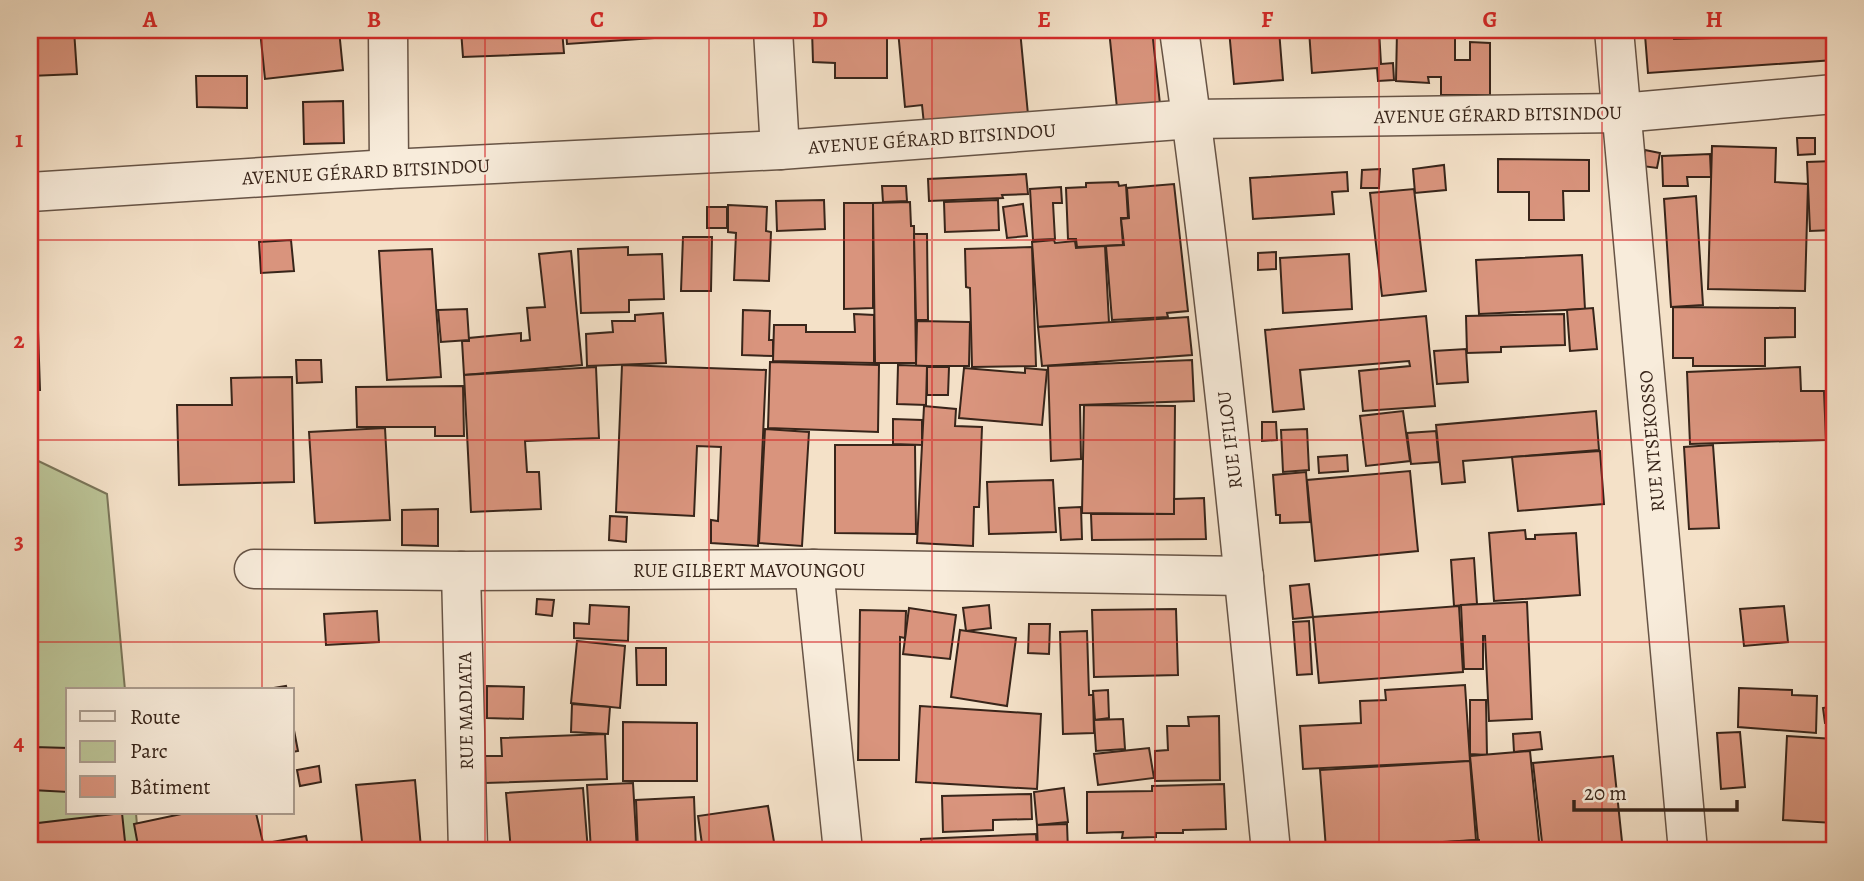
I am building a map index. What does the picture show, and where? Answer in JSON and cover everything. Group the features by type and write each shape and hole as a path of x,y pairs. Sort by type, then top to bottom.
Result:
{"street":[{"path":"388,30 389,169"},
{"path":"773,30 780,150"},
{"name":"RUE IFILOU","path":"1179,30 1192,119 1244,576 1271,851"},
{"name":"RUE NTSEKOSSO","path":"1614,30 1688,851"},
{"name":"AVENUE GÉRARD BITSINDOU","path":"30,191 389,169 780,150 1192,119 1621,113 1834,94"},
{"name":"RUE GILBERT MAVOUNGOU","path":"254,569 814,569 1244,576"},
{"path":"814,569 843,851"},
{"name":"RUE MADIATA","path":"461,570 468,851"}],"green space":[{"path":"30,457 107,494 125,688 66,688 66,814 136,814 139,851 30,851"}],"building":[{"path":"30,30 74,30 77,74 30,76"},
{"path":"152,30 189,30 189,35 152,35"},
{"path":"260,30 339,30 343,70 265,79"},
{"path":"461,30 562,30 564,53 463,57"},
{"path":"566,30 727,30 727,33 567,44"},
{"path":"812,30 887,30 887,78 835,78 835,63 813,62"},
{"path":"898,30 1020,30 1029,125 925,134 922,105 905,107"},
{"path":"1109,30 1152,30 1160,104 1117,108"},
{"path":"1229,30 1279,30 1283,80 1234,84"},
{"path":"1309,30 1379,30 1381,64 1393,63 1394,80 1378,81 1377,68 1312,73"},
{"path":"1834,30 1834,60 1648,73 1645,35 1673,34 1674,39 1712,38 1712,32"},
{"path":"1397,31 1455,35 1455,60 1470,60 1470,42 1490,43 1490,95 1441,95 1441,77 1428,77 1429,83 1396,81"},
{"path":"196,76 247,76 247,108 197,107"},
{"path":"343,101 344,143 304,144 303,102"},
{"path":"1797,138 1815,138 1815,154 1798,155"},
{"path":"1712,146 1776,148 1775,182 1808,184 1805,291 1708,289"},
{"path":"1645,150 1660,153 1657,168 1642,166"},
{"path":"1710,154 1711,177 1687,177 1688,186 1663,186 1662,156"},
{"path":"1498,159 1589,160 1589,191 1563,191 1564,220 1529,220 1529,192 1498,192"},
{"path":"1834,161 1834,230 1810,231 1807,162"},
{"path":"1444,165 1446,190 1415,193 1413,169"},
{"path":"1380,169 1379,188 1361,188 1362,170"},
{"path":"1347,172 1348,191 1332,192 1334,214 1253,219 1250,178"},
{"path":"1026,174 1028,194 1002,195 1003,198 929,201 928,179"},
{"path":"1118,182 1119,186 1126,185 1128,218 1121,218 1123,245 1077,247 1076,239 1068,239 1066,188 1086,187 1086,183"},
{"path":"1174,184 1188,311 1167,313 1168,317 1112,320 1106,246 1124,245 1121,219 1129,218 1127,188"},
{"path":"882,186 906,186 907,201 883,202"},
{"path":"1061,187 1062,203 1053,203 1055,239 1033,240 1030,189"},
{"path":"1414,189 1426,291 1382,296 1370,193"},
{"path":"1696,196 1703,305 1671,307 1664,199"},
{"path":"824,200 825,229 777,231 776,201"},
{"path":"998,200 999,230 945,232 944,202"},
{"path":"910,202 911,226 914,226 916,363 875,363 873,203"},
{"path":"844,203 873,203 873,308 844,309"},
{"path":"1023,204 1027,236 1007,238 1003,207"},
{"path":"728,205 767,207 766,231 771,232 769,281 734,280 736,233 728,232"},
{"path":"707,207 727,207 727,228 707,228"},
{"path":"914,234 927,234 928,320 916,320"},
{"path":"683,237 712,237 711,291 681,291"},
{"path":"291,240 294,271 261,273 259,242"},
{"path":"1054,240 1055,243 1075,241 1076,248 1105,246 1109,323 1038,327 1032,242"},
{"path":"628,247 628,255 662,254 664,299 629,300 629,312 581,313 578,249"},
{"path":"1032,247 1036,366 972,367 970,288 966,287 965,249"},
{"path":"432,249 441,377 387,380 379,251"},
{"path":"571,251 582,365 464,375 462,341 521,333 521,341 530,340 527,308 545,307 539,254"},
{"path":"1276,252 1276,269 1258,270 1258,253"},
{"path":"1349,254 1352,309 1283,313 1280,258"},
{"path":"1582,255 1585,309 1479,314 1476,260"},
{"path":"30,271 36,271 40,390 30,390"},
{"path":"1673,307 1795,308 1795,337 1765,338 1765,366 1693,366 1693,358 1673,358"},
{"path":"1593,308 1597,349 1570,351 1567,310"},
{"path":"467,309 469,340 441,342 438,310"},
{"path":"743,310 770,311 769,340 773,340 773,356 742,355"},
{"path":"663,313 666,363 587,366 586,334 613,332 612,321 635,321 635,315"},
{"path":"854,314 874,315 874,363 773,361 774,325 806,325 806,332 855,332"},
{"path":"1564,314 1565,345 1501,347 1501,352 1467,353 1466,316"},
{"path":"1426,316 1435,406 1363,411 1359,371 1410,366 1409,361 1300,370 1304,409 1273,412 1265,330"},
{"path":"1188,317 1192,355 1042,366 1038,327"},
{"path":"917,321 970,322 969,366 916,366"},
{"path":"1466,349 1468,382 1437,384 1434,351"},
{"path":"1831,349 1834,349 1834,439 1827,376 1833,375"},
{"path":"296,360 321,360 322,382 297,383"},
{"path":"1192,360 1194,401 1080,405 1081,459 1051,461 1048,366"},
{"path":"770,362 879,365 878,432 768,428"},
{"path":"622,365 766,370 758,546 711,543 711,520 718,521 721,447 697,446 694,516 616,512"},
{"path":"898,365 927,366 926,405 897,404"},
{"path":"596,367 599,438 525,441 527,472 539,472 541,509 471,512 464,375"},
{"path":"927,367 949,367 948,395 927,395"},
{"path":"1800,367 1801,391 1824,391 1826,440 1690,444 1687,372"},
{"path":"964,368 1025,373 1025,368 1047,370 1042,425 959,418"},
{"path":"292,377 294,482 179,485 177,405 232,405 231,378"},
{"path":"463,386 464,436 435,436 435,427 357,427 356,387"},
{"path":"1084,405 1175,406 1174,514 1082,513"},
{"path":"924,406 956,409 955,426 982,427 979,507 974,507 973,546 917,543"},
{"path":"1403,411 1410,461 1366,466 1360,416"},
{"path":"1596,411 1599,450 1463,461 1465,482 1442,484 1436,425"},
{"path":"893,419 922,420 922,445 893,444"},
{"path":"1262,422 1276,422 1277,440 1262,441"},
{"path":"385,428 390,520 315,523 309,432"},
{"path":"765,429 809,432 802,546 759,543"},
{"path":"1307,429 1309,470 1283,472 1281,430"},
{"path":"1436,431 1439,462 1411,464 1407,433"},
{"path":"835,445 915,445 916,534 835,533"},
{"path":"1713,445 1719,528 1689,529 1684,447"},
{"path":"1600,451 1604,504 1518,511 1512,457"},
{"path":"1347,455 1348,471 1319,473 1318,457"},
{"path":"1410,471 1418,551 1315,561 1307,480"},
{"path":"1306,472 1310,522 1280,523 1280,515 1276,515 1273,475"},
{"path":"1053,480 1056,532 989,534 987,482"},
{"path":"1204,498 1206,539 1092,540 1091,514 1174,514 1174,499"},
{"path":"1081,507 1082,539 1061,540 1059,508"},
{"path":"438,509 438,546 402,545 402,510"},
{"path":"610,516 627,517 626,542 609,540"},
{"path":"1525,530 1526,539 1535,539 1535,535 1576,533 1580,595 1494,601 1489,533"},
{"path":"1474,558 1477,604 1454,606 1451,560"},
{"path":"1309,584 1313,617 1293,619 1290,586"},
{"path":"1830,598 1834,598 1834,670 1831,670"},
{"path":"537,599 554,600 552,616 536,614"},
{"path":"1527,602 1532,719 1489,721 1485,636 1483,669 1464,669 1461,605"},
{"path":"590,605 629,607 628,641 574,638 574,623 589,624"},
{"path":"989,605 991,628 966,631 963,608"},
{"path":"1459,606 1463,672 1319,683 1313,617"},
{"path":"1784,606 1788,642 1744,646 1740,609"},
{"path":"909,608 956,615 950,659 903,654"},
{"path":"1176,609 1178,675 1094,677 1092,610"},
{"path":"860,610 906,611 905,638 900,637 899,760 858,760"},
{"path":"377,611 379,642 326,645 324,614"},
{"path":"1309,621 1312,674 1297,675 1293,622"},
{"path":"1029,624 1050,624 1049,654 1028,653"},
{"path":"960,630 1016,638 1007,706 951,697"},
{"path":"1087,631 1089,695 1093,695 1094,733 1063,734 1060,632"},
{"path":"577,641 625,646 620,708 571,703"},
{"path":"636,648 666,648 666,685 637,685"},
{"path":"1465,685 1470,761 1303,769 1300,726 1361,723 1360,701 1386,700 1385,690"},
{"path":"487,686 524,687 523,719 487,718"},
{"path":"1739,688 1792,690 1792,695 1817,696 1816,733 1738,727"},
{"path":"1108,690 1109,718 1095,720 1093,691"},
{"path":"1470,700 1486,700 1487,755 1470,754"},
{"path":"572,704 610,707 608,734 571,732"},
{"path":"920,706 1041,714 1037,789 916,782"},
{"path":"1834,706 1834,722 1825,723 1823,708"},
{"path":"1219,716 1220,780 1155,781 1155,751 1168,750 1167,726 1189,726 1188,717"},
{"path":"1123,719 1125,749 1096,751 1094,720"},
{"path":"623,722 697,723 697,781 623,781"},
{"path":"294,730 298,751 294,752"},
{"path":"1540,732 1542,749 1514,752 1513,734"},
{"path":"1740,732 1745,787 1721,789 1717,733"},
{"path":"605,734 607,779 485,783 484,756 502,756 501,738"},
{"path":"1787,736 1834,739 1834,823 1783,820"},
{"path":"34,747 66,748 66,792 32,790"},
{"path":"1149,748 1154,778 1098,785 1094,754"},
{"path":"1530,751 1540,851 1479,851 1470,756"},
{"path":"1613,756 1623,851 1543,851 1533,763"},
{"path":"1470,761 1476,840 1326,849 1320,770"},
{"path":"319,766 321,782 300,786 297,770"},
{"path":"415,780 421,848 363,851 356,785"},
{"path":"633,783 637,851 591,851 587,785"},
{"path":"1224,784 1226,829 1183,830 1183,833 1156,833 1156,837 1122,838 1123,832 1087,833 1087,792 1152,791 1152,786"},
{"path":"583,788 588,851 511,851 506,793"},
{"path":"1064,788 1068,822 1037,825 1034,792"},
{"path":"1031,794 1032,819 993,820 993,830 943,832 942,796"},
{"path":"694,797 696,851 638,851 636,800"},
{"path":"768,806 774,842 782,842 783,851 703,851 698,816"},
{"path":"122,814 126,851 30,851 30,824"},
{"path":"181,814 256,814 265,851 139,851 134,824"},
{"path":"1067,824 1068,851 1038,851 1037,825"},
{"path":"1036,834 1037,851 921,851 921,839"},
{"path":"306,836 309,851 274,851 272,842"},
{"path":"1479,840 1479,851 1433,851 1432,843"},
{"path":"1246,842 1247,851 1228,851 1228,843"}]}
